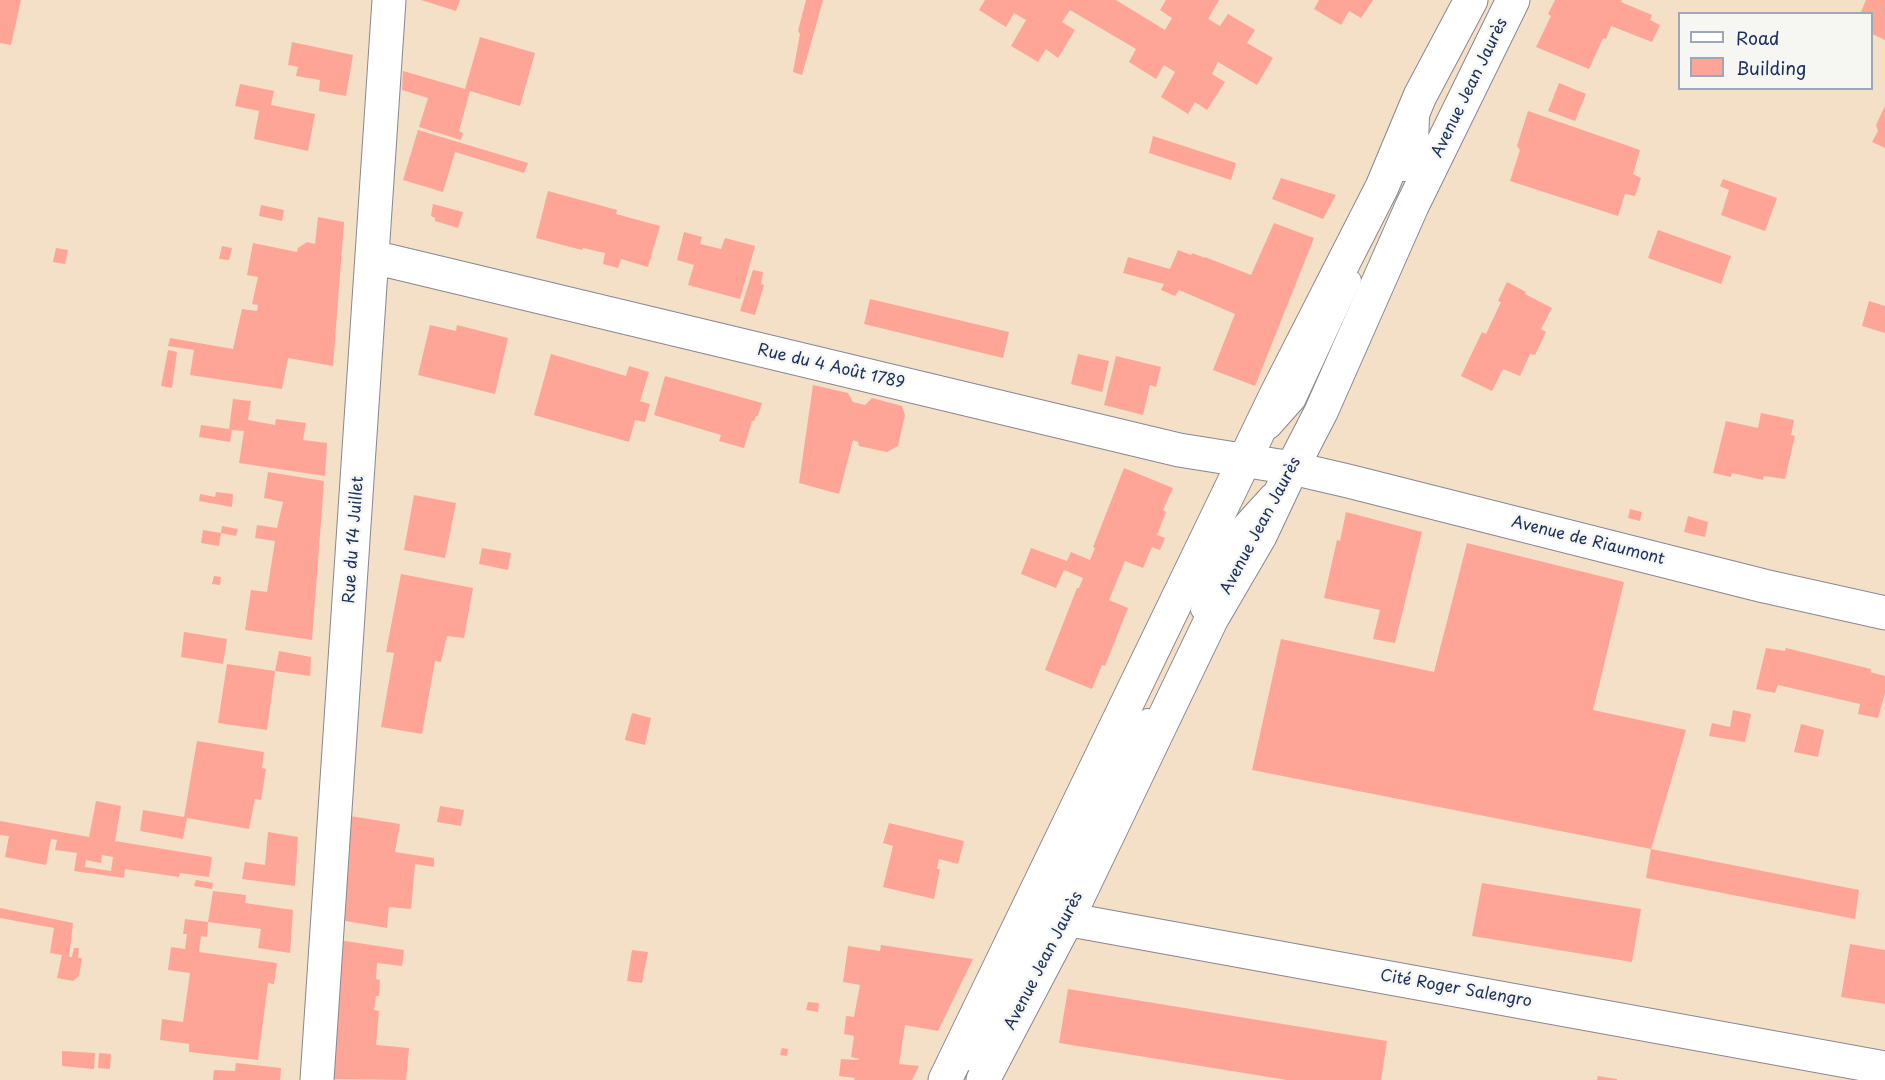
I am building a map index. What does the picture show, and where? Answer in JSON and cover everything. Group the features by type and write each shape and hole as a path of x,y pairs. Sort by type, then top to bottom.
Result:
{"street":[{"name":"Rue du 14 Juillet","path":"317,1080 389,0"},
{"name":"Avenue Jean Jaurès","path":"983,1080 1046,915 1244,460 1382,187 1420,96 1471,0"},
{"name":"Avenue Jean Jaurès","path":"945,1080 1046,915 1260,536 1322,412 1408,217 1513,0"},
{"name":"Rue du 4 Août 1789","path":"373,258 1179,450 1292,468"},
{"name":"Avenue de Riaumont","path":"1292,468 1885,613"},
{"name":"Cité Roger Salengro","path":"1046,915 1885,1068"}],"lane":[{"path":"1492,44 1495,0"},
{"path":"963,1080 1046,915"}],"building":[{"path":"0,0 21,0 11,45 0,43"},
{"path":"421,0 460,0 456,11"},
{"path":"806,0 823,0 802,75 793,72 800,34 798,31"},
{"path":"985,0 1116,0 1165,30 1172,18 1160,10 1166,0 1219,0 1208,19 1220,26 1228,14 1255,30 1247,43 1273,58 1257,85 1218,62 1212,74 1225,82 1207,110 1195,102 1188,114 1161,97 1175,72 1164,65 1156,79 1129,62 1136,49 1070,10 1062,22 1075,30 1058,58 1046,49 1038,62 1011,46 1026,20 1014,13 1006,27 979,10"},
{"path":"1319,0 1373,0 1361,18 1349,11 1341,25 1314,9"},
{"path":"1555,0 1622,0 1621,2 1652,15 1650,20 1660,25 1652,42 1611,26 1589,69 1536,47 1551,16 1548,14"},
{"path":"1866,0 1885,0 1885,40 1873,34 1873,12 1861,12"},
{"path":"480,37 535,53 520,106 470,91 459,131 463,133 461,140 419,127 428,98 402,90 403,71 465,89"},
{"path":"292,42 353,55 346,96 319,91 320,80 296,76 298,67 288,65"},
{"path":"1559,83 1586,94 1575,121 1548,111"},
{"path":"240,84 274,91 271,105 315,114 308,151 254,139 259,111 235,106"},
{"path":"1885,106 1885,148 1872,142 1878,131 1876,125"},
{"path":"1528,111 1640,150 1633,174 1641,178 1635,196 1625,194 1618,216 1510,181 1520,150 1517,146"},
{"path":"418,130 528,163 524,173 455,152 443,192 403,180"},
{"path":"1153,136 1236,163 1231,180 1149,153"},
{"path":"1281,178 1336,195 1323,219 1272,199"},
{"path":"1723,179 1777,198 1765,231 1721,215 1729,190 1720,186"},
{"path":"548,191 617,210 616,214 660,226 648,267 621,259 618,268 603,264 605,253 583,248 582,250 536,238"},
{"path":"433,204 463,212 458,228 435,221 435,218 431,216"},
{"path":"261,205 284,210 282,221 259,216"},
{"path":"318,217 344,222 333,366 288,358 282,389 190,375 194,350 168,346 170,338 233,349 242,309 257,311 258,305 252,304 258,277 247,275 253,243 297,252 298,248 307,242 315,244"},
{"path":"1274,223 1314,238 1255,386 1213,370 1235,314 1179,290 1175,296 1161,290 1164,284 1123,273 1128,257 1170,269 1178,250 1205,257 1251,275"},
{"path":"1658,230 1731,256 1721,284 1648,258"},
{"path":"684,232 702,237 700,244 721,249 725,238 755,246 740,299 688,285 694,265 677,260"},
{"path":"222,246 232,248 229,260 219,259"},
{"path":"56,248 68,250 65,264 53,262"},
{"path":"753,270 763,272 761,284 764,285 755,315 740,311"},
{"path":"1507,282 1552,308 1541,329 1546,332 1535,355 1530,354 1520,376 1503,369 1492,391 1461,376 1482,332 1486,334 1501,302 1498,301"},
{"path":"870,299 1009,332 1003,358 864,324"},
{"path":"1869,301 1885,306 1885,333 1862,326"},
{"path":"430,325 456,331 457,325 508,338 495,394 418,375"},
{"path":"168,350 177,352 172,388 161,386"},
{"path":"551,354 626,376 629,366 649,372 640,401 650,404 645,422 635,420 629,442 534,415"},
{"path":"1078,354 1109,361 1102,392 1071,384"},
{"path":"1116,356 1161,367 1156,387 1150,385 1143,415 1104,405"},
{"path":"665,376 762,403 758,416 752,421 744,448 719,441 721,435 654,415"},
{"path":"813,385 848,393 853,402 865,405 872,398 902,406 905,415 898,446 887,452 859,446 858,442 853,440 839,494 799,483"},
{"path":"233,399 251,401 248,420 275,425 276,419 306,423 303,440 327,443 325,476 239,463 244,431 232,430 230,442 199,437 201,425 229,429"},
{"path":"1761,413 1794,420 1791,435 1795,436 1785,479 1764,476 1763,480 1732,473 1731,477 1713,473 1726,421 1758,428"},
{"path":"1124,468 1173,488 1163,510 1166,512 1157,535 1165,538 1160,550 1152,547 1143,568 1125,561 1109,600 1128,608 1105,666 1102,665 1092,689 1045,670 1083,578 1064,570 1056,588 1021,574 1031,548 1067,561 1071,552 1090,560"},
{"path":"268,472 324,481 312,640 245,630 251,590 267,592 275,541 255,538 257,525 277,528 283,502 264,498"},
{"path":"216,492 233,494 232,507 199,501 200,494 215,497"},
{"path":"414,495 456,503 445,558 404,550"},
{"path":"1630,509 1642,512 1640,521 1628,518"},
{"path":"1346,512 1422,532 1395,643 1373,639 1380,610 1324,598"},
{"path":"1688,516 1708,522 1705,537 1684,532"},
{"path":"222,526 238,529 236,536 221,533"},
{"path":"203,530 221,533 219,546 201,543"},
{"path":"1467,543 1624,582 1593,710 1686,730 1651,849 1252,770 1281,639 1434,672"},
{"path":"482,548 511,553 508,570 479,564"},
{"path":"401,574 473,588 464,638 447,636 441,662 435,661 422,734 381,727 394,653 386,652"},
{"path":"214,576 221,577 220,585 212,584"},
{"path":"184,632 227,639 223,664 181,657"},
{"path":"1766,648 1785,651 1786,648 1871,669 1870,672 1885,676 1885,693 1878,718 1858,714 1860,704 1778,685 1775,693 1756,689"},
{"path":"279,651 311,657 310,676 275,671"},
{"path":"227,664 275,671 267,730 218,723"},
{"path":"1733,710 1751,714 1745,742 1709,736 1712,723 1730,727"},
{"path":"632,713 651,718 645,745 625,740"},
{"path":"1801,724 1824,730 1818,757 1794,752"},
{"path":"197,741 264,752 262,768 266,769 261,800 255,799 249,829 187,818 183,839 140,831 143,810 184,817"},
{"path":"96,801 121,806 115,841 212,857 209,877 180,873 179,877 125,869 124,878 74,871 77,853 55,850 57,840 51,839 46,865 5,857 9,836 0,835 0,821 89,837","holes":["102,855 113,857 111,871 85,867 86,860 101,863"]},
{"path":"440,806 464,810 461,826 437,822"},
{"path":"350,816 400,824 395,852 434,858 434,867 415,864 411,909 389,907 387,928 340,920"},
{"path":"889,823 964,841 958,864 939,859 937,869 940,869 934,899 883,887 893,846 883,843"},
{"path":"268,832 298,837 295,886 242,879 245,862 265,865"},
{"path":"1651,849 1859,890 1855,919 1646,878"},
{"path":"196,880 213,883 212,889 194,886"},
{"path":"1482,883 1641,909 1632,962 1472,936"},
{"path":"213,891 246,895 245,903 293,910 290,953 258,948 261,929 208,922"},
{"path":"0,908 73,923 69,957 72,957 74,948 79,948 78,958 82,958 79,976 73,981 57,978 62,955 50,953 54,928 0,918"},
{"path":"185,919 208,922 207,937 201,936 199,952 277,963 274,984 268,983 258,1060 189,1052 189,1044 160,1040 162,1019 183,1022 190,973 168,970 171,947 185,949 187,934 183,934"},
{"path":"339,940 404,950 402,966 377,963 376,979 380,980 379,996 376,996 374,1010 379,1011 376,1045 409,1048 406,1080 329,1079"},
{"path":"1850,944 1885,950 1885,1004 1841,997"},
{"path":"881,945 973,959 938,1031 905,1025 899,1064 919,1066 912,1080 854,1080 855,1078 839,1076 841,1059 860,1059 851,1057 854,1036 844,1034 846,1016 854,1017 860,985 843,982 848,946 880,951"},
{"path":"632,950 648,952 642,983 627,981"},
{"path":"1068,989 1387,1041 1381,1080 1287,1080 1059,1043"},
{"path":"808,1002 819,1003 818,1012 806,1010"},
{"path":"782,1048 788,1049 787,1056 780,1055"},
{"path":"62,1051 95,1053 94,1069 62,1066"},
{"path":"99,1053 111,1054 110,1069 98,1068"},
{"path":"236,1063 281,1068 280,1080 213,1080 214,1070 235,1071"},
{"path":"1598,1076 1617,1079 1617,1080 1597,1080"}]}
